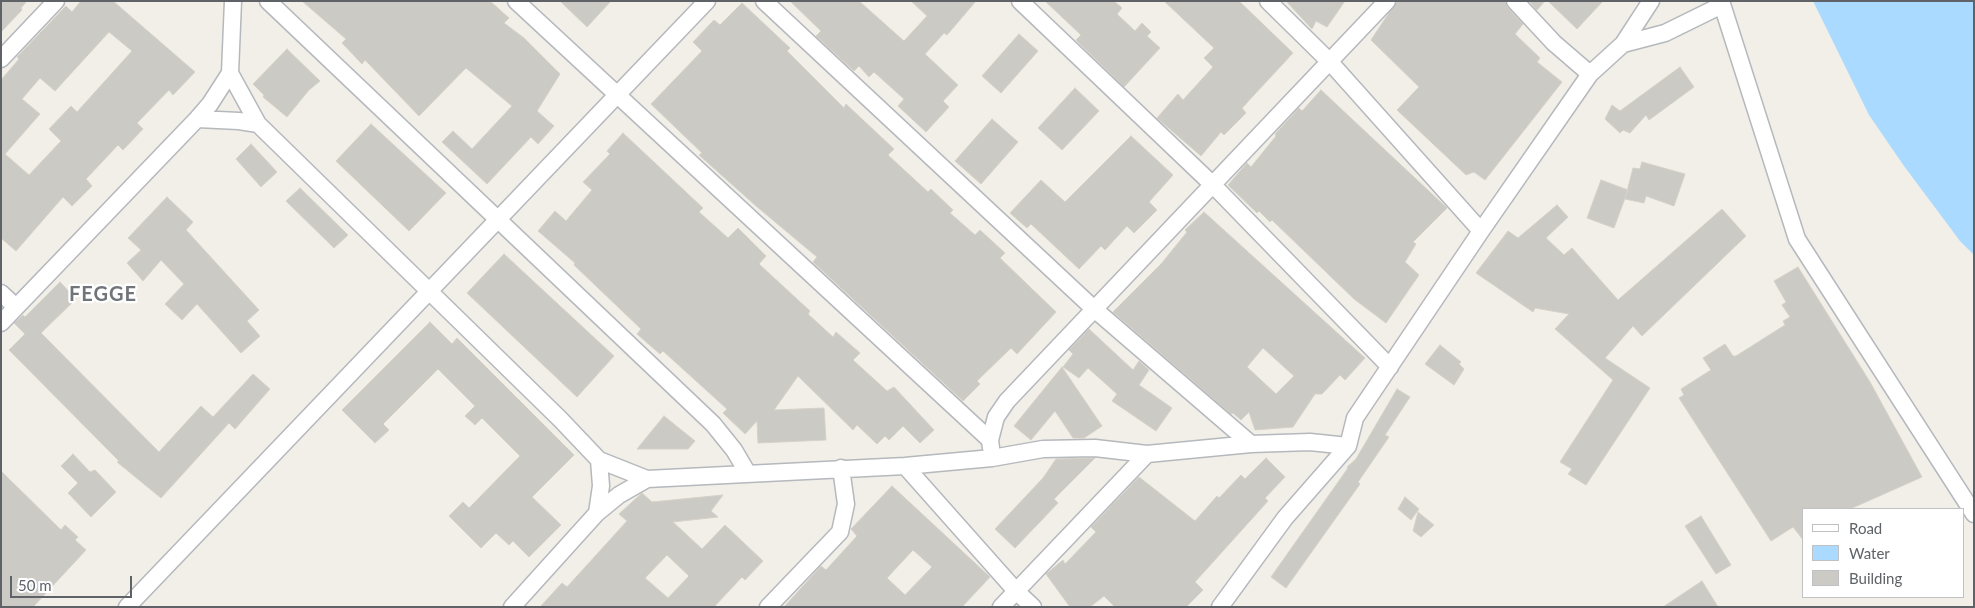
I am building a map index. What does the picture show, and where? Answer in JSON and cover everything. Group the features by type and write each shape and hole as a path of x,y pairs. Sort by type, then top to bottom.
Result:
{"street":[{"path":"1,59 56,1"},
{"path":"1,323 197,120 210,104 230,73 233,1"},
{"path":"268,1 713,424 734,450 747,472"},
{"path":"516,1 990,440"},
{"path":"127,607 707,1"},
{"path":"764,1 1093,308 1252,444"},
{"path":"1020,1 1213,185 1390,367"},
{"path":"1268,1 1330,62 1481,231"},
{"path":"992,458 990,440 996,417 1007,401 1093,308 1213,185 1387,1"},
{"path":"1515,1 1554,43 1590,74"},
{"path":"1220,607 1285,518 1348,446 1355,418 1481,231 1590,74 1622,44 1651,1"},
{"path":"1622,44 1665,33 1722,3 1749,83 1797,240 1974,514"},
{"path":"230,73 258,124 560,419 599,460 647,479"},
{"path":"197,120 258,124"},
{"path":"1,293 16,307"},
{"path":"512,607 597,513 618,495 647,479 747,472 905,466 992,458 1052,449 1095,448 1147,454 1252,444 1310,442 1348,446"},
{"path":"1001,607 1147,454"},
{"path":"597,513 601,486 599,460"},
{"path":"905,466 1016,591 1033,607"},
{"path":"768,607 840,532 846,504 841,468"}],"water":[{"path":"1813,1 1974,1 1974,255 1960,241 1869,115"}],"building":[{"path":"1,1 27,1 21,8 22,10 1,32"},
{"path":"81,1 113,1 195,72 173,95 169,90 137,123 143,129 123,150 118,145 86,179 92,186 72,206 63,197 16,251 1,238 1,80 19,59 17,57 66,6 72,12","holes":["109,32 132,51 77,112 71,106 49,129 61,141 29,175 5,154 40,114 22,99 40,78 55,91"]},
{"path":"302,1 490,1 509,18 504,23 524,38 560,74 537,111 554,126 538,144 531,137 487,184 442,142 453,131 472,149 512,106 466,68 419,116 365,60 362,64 342,43 346,39"},
{"path":"560,1 611,1 587,27"},
{"path":"790,1 859,1 904,41 927,16 911,1 976,1 947,35 944,33 925,54 958,85 943,101 949,107 926,132 898,106 904,99 874,72 869,77 859,66 854,71 816,36 821,31"},
{"path":"1045,1 1114,1 1122,8 1117,14 1135,31 1142,23 1151,32 1147,36 1160,48 1124,87 1076,40 1081,35"},
{"path":"1164,1 1239,1 1293,53 1242,108 1246,113 1224,135 1221,132 1201,156 1157,118 1178,94 1183,100 1213,67 1204,58 1214,48"},
{"path":"1286,1 1345,1 1327,27 1316,21 1312,29"},
{"path":"1397,1 1505,1 1508,8 1523,24 1515,34 1540,58 1537,62 1562,82 1485,180 1474,172 1466,175 1397,110 1419,87 1371,40"},
{"path":"1529,1 1545,1 1537,10"},
{"path":"1548,1 1603,1 1577,29"},
{"path":"742,3 790,48 787,51 844,108 846,104 894,149 888,155 928,192 931,189 953,210 950,213 975,235 980,230 1005,253 1000,258 1056,312 1017,354 1011,348 977,381 980,384 963,401 813,262 817,257 699,155 702,153 651,104 702,51 693,42 714,20 720,25"},
{"path":"1019,34 1038,51 1001,93 982,76"},
{"path":"287,49 320,81 309,90 287,117 263,97 264,95 253,84"},
{"path":"1680,67 1694,87 1649,120 1646,115 1630,133 1623,130 1620,133 1605,119 1612,105 1620,111"},
{"path":"1075,88 1099,111 1062,150 1038,128"},
{"path":"1321,90 1447,208 1413,242 1416,244 1405,262 1419,275 1386,323 1354,299 1272,220 1270,222 1259,211 1257,213 1228,185 1247,163 1251,167 1276,136 1275,134 1299,108 1302,111"},
{"path":"992,119 1018,142 981,184 955,161"},
{"path":"371,124 446,193 409,231 336,161"},
{"path":"623,133 703,208 699,212 728,238 738,228 766,256 759,264 810,311 808,314 833,337 836,332 860,353 853,360 887,391 894,387 934,430 920,443 903,426 889,440 885,436 877,444 857,425 853,430 798,376 774,410 824,408 826,440 758,443 757,421 745,434 723,413 727,409 663,351 660,354 637,334 641,329 574,265 575,263 538,231 555,211 566,221 592,190 583,182 610,154 607,151"},
{"path":"1131,136 1173,175 1149,202 1157,210 1134,233 1127,226 1105,250 1101,246 1079,269 1031,224 1027,228 1010,213 1041,180 1065,202"},
{"path":"251,144 277,172 261,187 236,159"},
{"path":"1642,162 1685,174 1674,206 1646,196 1644,203 1625,199 1633,168 1640,169"},
{"path":"1601,180 1628,190 1614,228 1587,218"},
{"path":"300,188 348,235 334,248 286,201"},
{"path":"167,197 193,222 186,230 259,310 247,321 260,336 241,353 197,304 182,320 165,304 184,284 161,260 143,281 127,263 141,250 128,238"},
{"path":"1557,205 1568,217 1546,238 1564,255 1572,248 1618,300 1722,209 1746,236 1642,336 1633,326 1605,358 1650,388 1586,485 1568,474 1572,469 1560,462 1613,380 1555,329 1569,314 1535,308 1533,312 1476,273 1508,231 1518,238"},
{"path":"1204,212 1365,358 1345,380 1340,375 1322,394 1315,394 1293,427 1255,430 1249,412 1241,420 1233,413 1231,414 1113,312 1161,264 1187,232 1185,230","holes":["1263,348 1294,376 1276,394 1247,367"]},
{"path":"504,254 614,356 577,397 467,293"},
{"path":"1798,267 1870,382 1922,477 1852,508 1802,508 1802,538 1793,527 1771,541 1679,398 1684,395 1681,389 1711,370 1703,358 1725,344 1733,356 1736,356 1785,325 1783,321 1790,317 1782,305 1786,302 1774,281"},
{"path":"60,282 76,299 41,333 159,452 201,406 213,417 253,374 270,389 235,429 229,423 161,498 117,462 119,461 9,350 25,334 14,323 23,315 25,317"},
{"path":"430,322 452,344 457,338 574,455 532,497 561,525 529,557 513,541 509,545 496,533 481,548 449,516 463,502 469,508 520,456 482,418 475,425 465,416 475,406 438,369 383,424 389,430 375,443 342,410"},
{"path":"1089,329 1133,370 1139,361 1149,370 1139,385 1172,408 1156,431 1112,401 1117,394 1088,368 1079,378 1063,367 1073,354 1069,350"},
{"path":"1440,345 1461,362 1459,364 1464,369 1454,385 1425,364"},
{"path":"1062,367 1102,426 1084,438 1073,438 1055,411 1031,440 1014,426"},
{"path":"1397,389 1410,397 1385,435 1389,437 1358,482 1360,484 1286,588 1271,577 1347,467 1356,459"},
{"path":"664,416 695,441 688,449 637,449"},
{"path":"73,454 90,472 95,470 116,492 91,517 68,493 78,483 61,466"},
{"path":"1095,458 1054,499 1058,503 1015,548 995,529 1043,478 1056,459"},
{"path":"1266,458 1285,477 1265,498 1268,501 1195,582 1203,590 1186,607 1115,607 1104,596 1090,607 1070,607 1046,574 1063,560 1065,564 1096,532 1091,527 1139,477 1195,521 1217,496 1219,498 1241,475 1245,479"},
{"path":"1,471 61,530 65,525 78,537 75,540 86,550 33,607 1,607"},
{"path":"892,486 990,577 962,607 784,607 821,566 826,570 857,536 851,529","holes":["913,550 932,567 905,595 887,578"]},
{"path":"642,493 652,502 723,495 711,511 718,517 673,522 702,549 725,525 763,561 745,580 742,577 714,607 540,607 562,583 567,587 627,521 619,514","holes":["667,555 689,576 668,598 645,578"]},
{"path":"1405,497 1419,509 1411,520 1398,509"},
{"path":"1418,512 1434,525 1421,537 1413,531"},
{"path":"1701,516 1731,565 1716,574 1685,526"},
{"path":"1702,581 1718,607 1663,607"}],"district":[{"name":"FEGGE","path":"103,295"}]}
